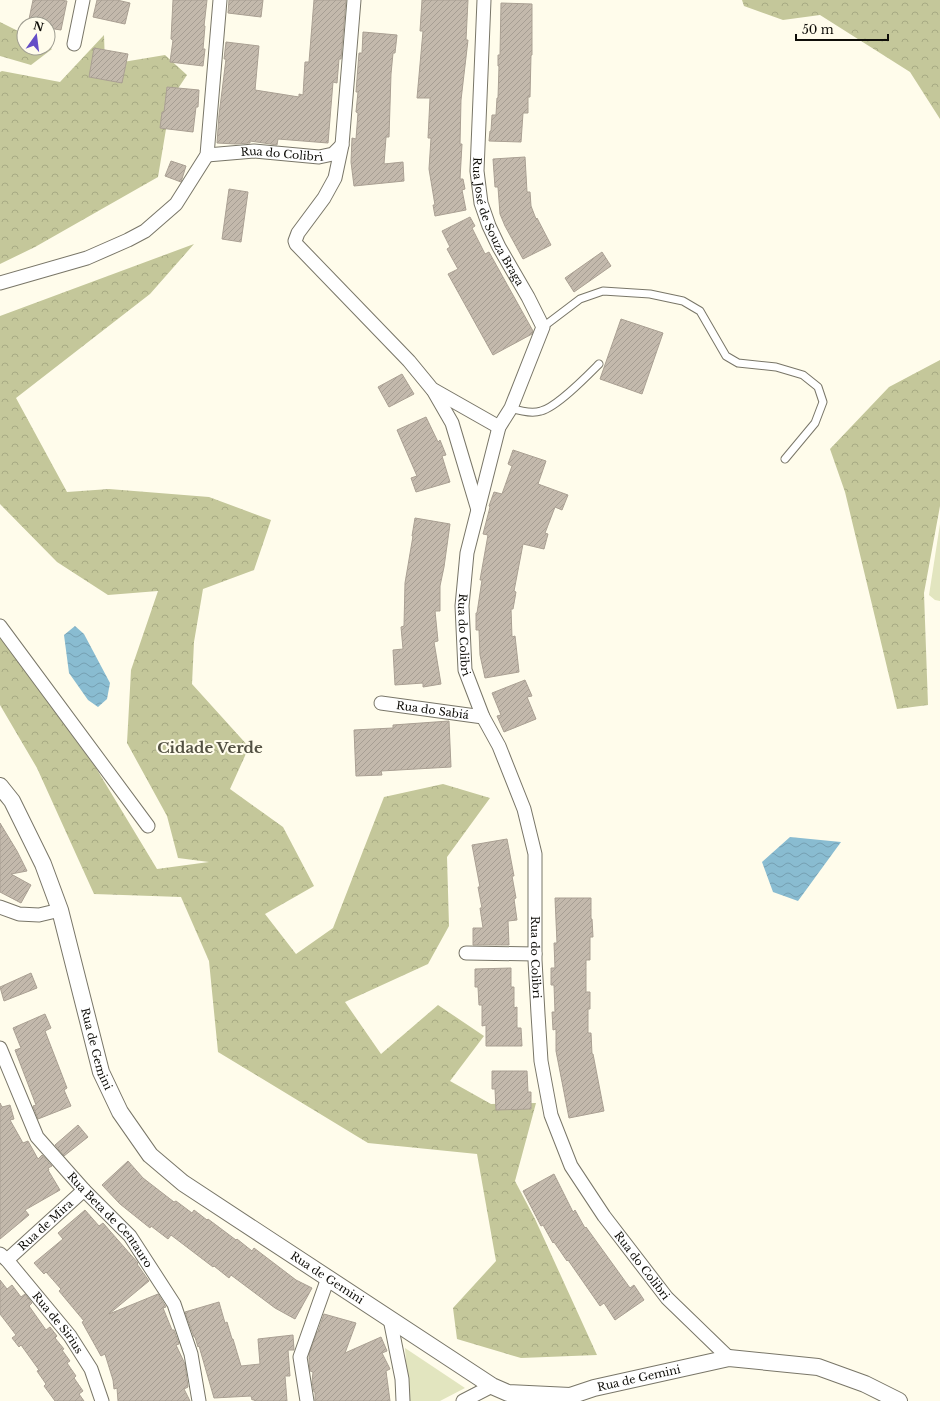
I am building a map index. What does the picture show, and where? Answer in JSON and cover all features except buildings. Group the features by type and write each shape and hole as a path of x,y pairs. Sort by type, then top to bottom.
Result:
{"street":[{"path":"74,44 83,0"},
{"path":"0,283 87,258 145,231 176,204 207,155 220,0"},
{"path":"342,145 354,0"},
{"name":"Rua José de Souza Braga","path":"484,0 477,171 481,203 489,226 499,247 544,328"},
{"name":"Rua do Colibri","path":"207,155 254,151 319,157 333,154 342,145"},
{"name":"Rua do Colibri","path":"342,145 335,178 324,198 298,233 296,244 409,361 432,389 452,423 478,510"},
{"path":"499,427 511,408 544,328"},
{"name":"Rua do Colibri","path":"432,389 499,427 466,552 462,606 465,670 483,717 499,746 524,809 535,854 535,954 543,1069 551,1115 571,1166 604,1216 667,1298 729,1358"},
{"path":"0,626 148,826"},
{"name":"Rua do Sabiá","path":"382,703 483,717"},
{"name":"Rua de Gemini","path":"0,786 12,801 43,864 60,910 102,1072 120,1112 150,1155 183,1183 510,1397 570,1396 594,1388 729,1358 818,1366 865,1384 899,1401"},
{"path":"0,907 19,914 39,915 60,910"},
{"path":"466,953 535,954"},
{"name":"Rua Beta de Centauro","path":"0,1048 37,1137 84,1190 130,1236 174,1304 191,1354 199,1401"},
{"name":"Rua de Mira","path":"4,1257 84,1190"},
{"name":"Rua de Sirius","path":"4,1257 70,1336 91,1369 102,1401"},
{"path":"307,1401 300,1357 328,1278"},
{"path":"390,1319 402,1379 403,1401"},
{"path":"463,1401 492,1386"}],"lane":[{"path":"544,328 580,299 603,291 650,294 684,301 700,311 726,356 738,363 776,367 803,375 818,387 823,402 815,423 785,460"},
{"path":"511,408 524,412 541,411 556,403 600,364"}],"green space":[{"path":"742,0 940,0 940,119 910,72 820,15 783,20 744,6"},
{"path":"0,22 16,30 16,56 43,56 31,65 0,56"},
{"path":"104,35 105,65 165,55 187,75 171,99 158,177 35,247 0,264 0,72 2,71 60,82"},
{"path":"194,244 150,294 16,398 67,492 109,489 209,497 271,520 254,570 203,589 194,642 192,684 249,747 230,789 283,827 314,886 265,914 296,954 333,928 384,797 443,784 490,798 447,857 449,926 428,964 345,1002 381,1054 438,1005 484,1036 450,1081 491,1104 536,1103 515,1181 535,1219 597,1355 521,1358 457,1339 453,1308 496,1261 477,1154 368,1143 218,1052 209,961 181,897 94,894 37,768 0,705 0,637 96,768 157,869 209,862 178,858 167,816 127,743 131,670 158,591 108,595 57,562 0,504 0,316"},
{"path":"940,360 940,506 924,593 928,705 897,709 845,492 830,449 889,387"},
{"path":"940,524 940,601 935,600 929,595"},
{"path":"405,1348 465,1388 440,1401 409,1401"}],"water":[{"path":"75,626 84,634 110,683 107,699 98,707 88,700 69,673 64,635"},
{"path":"790,837 841,842 798,901 773,892 762,862"}],"district":[{"name":"Cidade Verde","path":"210,747"}]}
